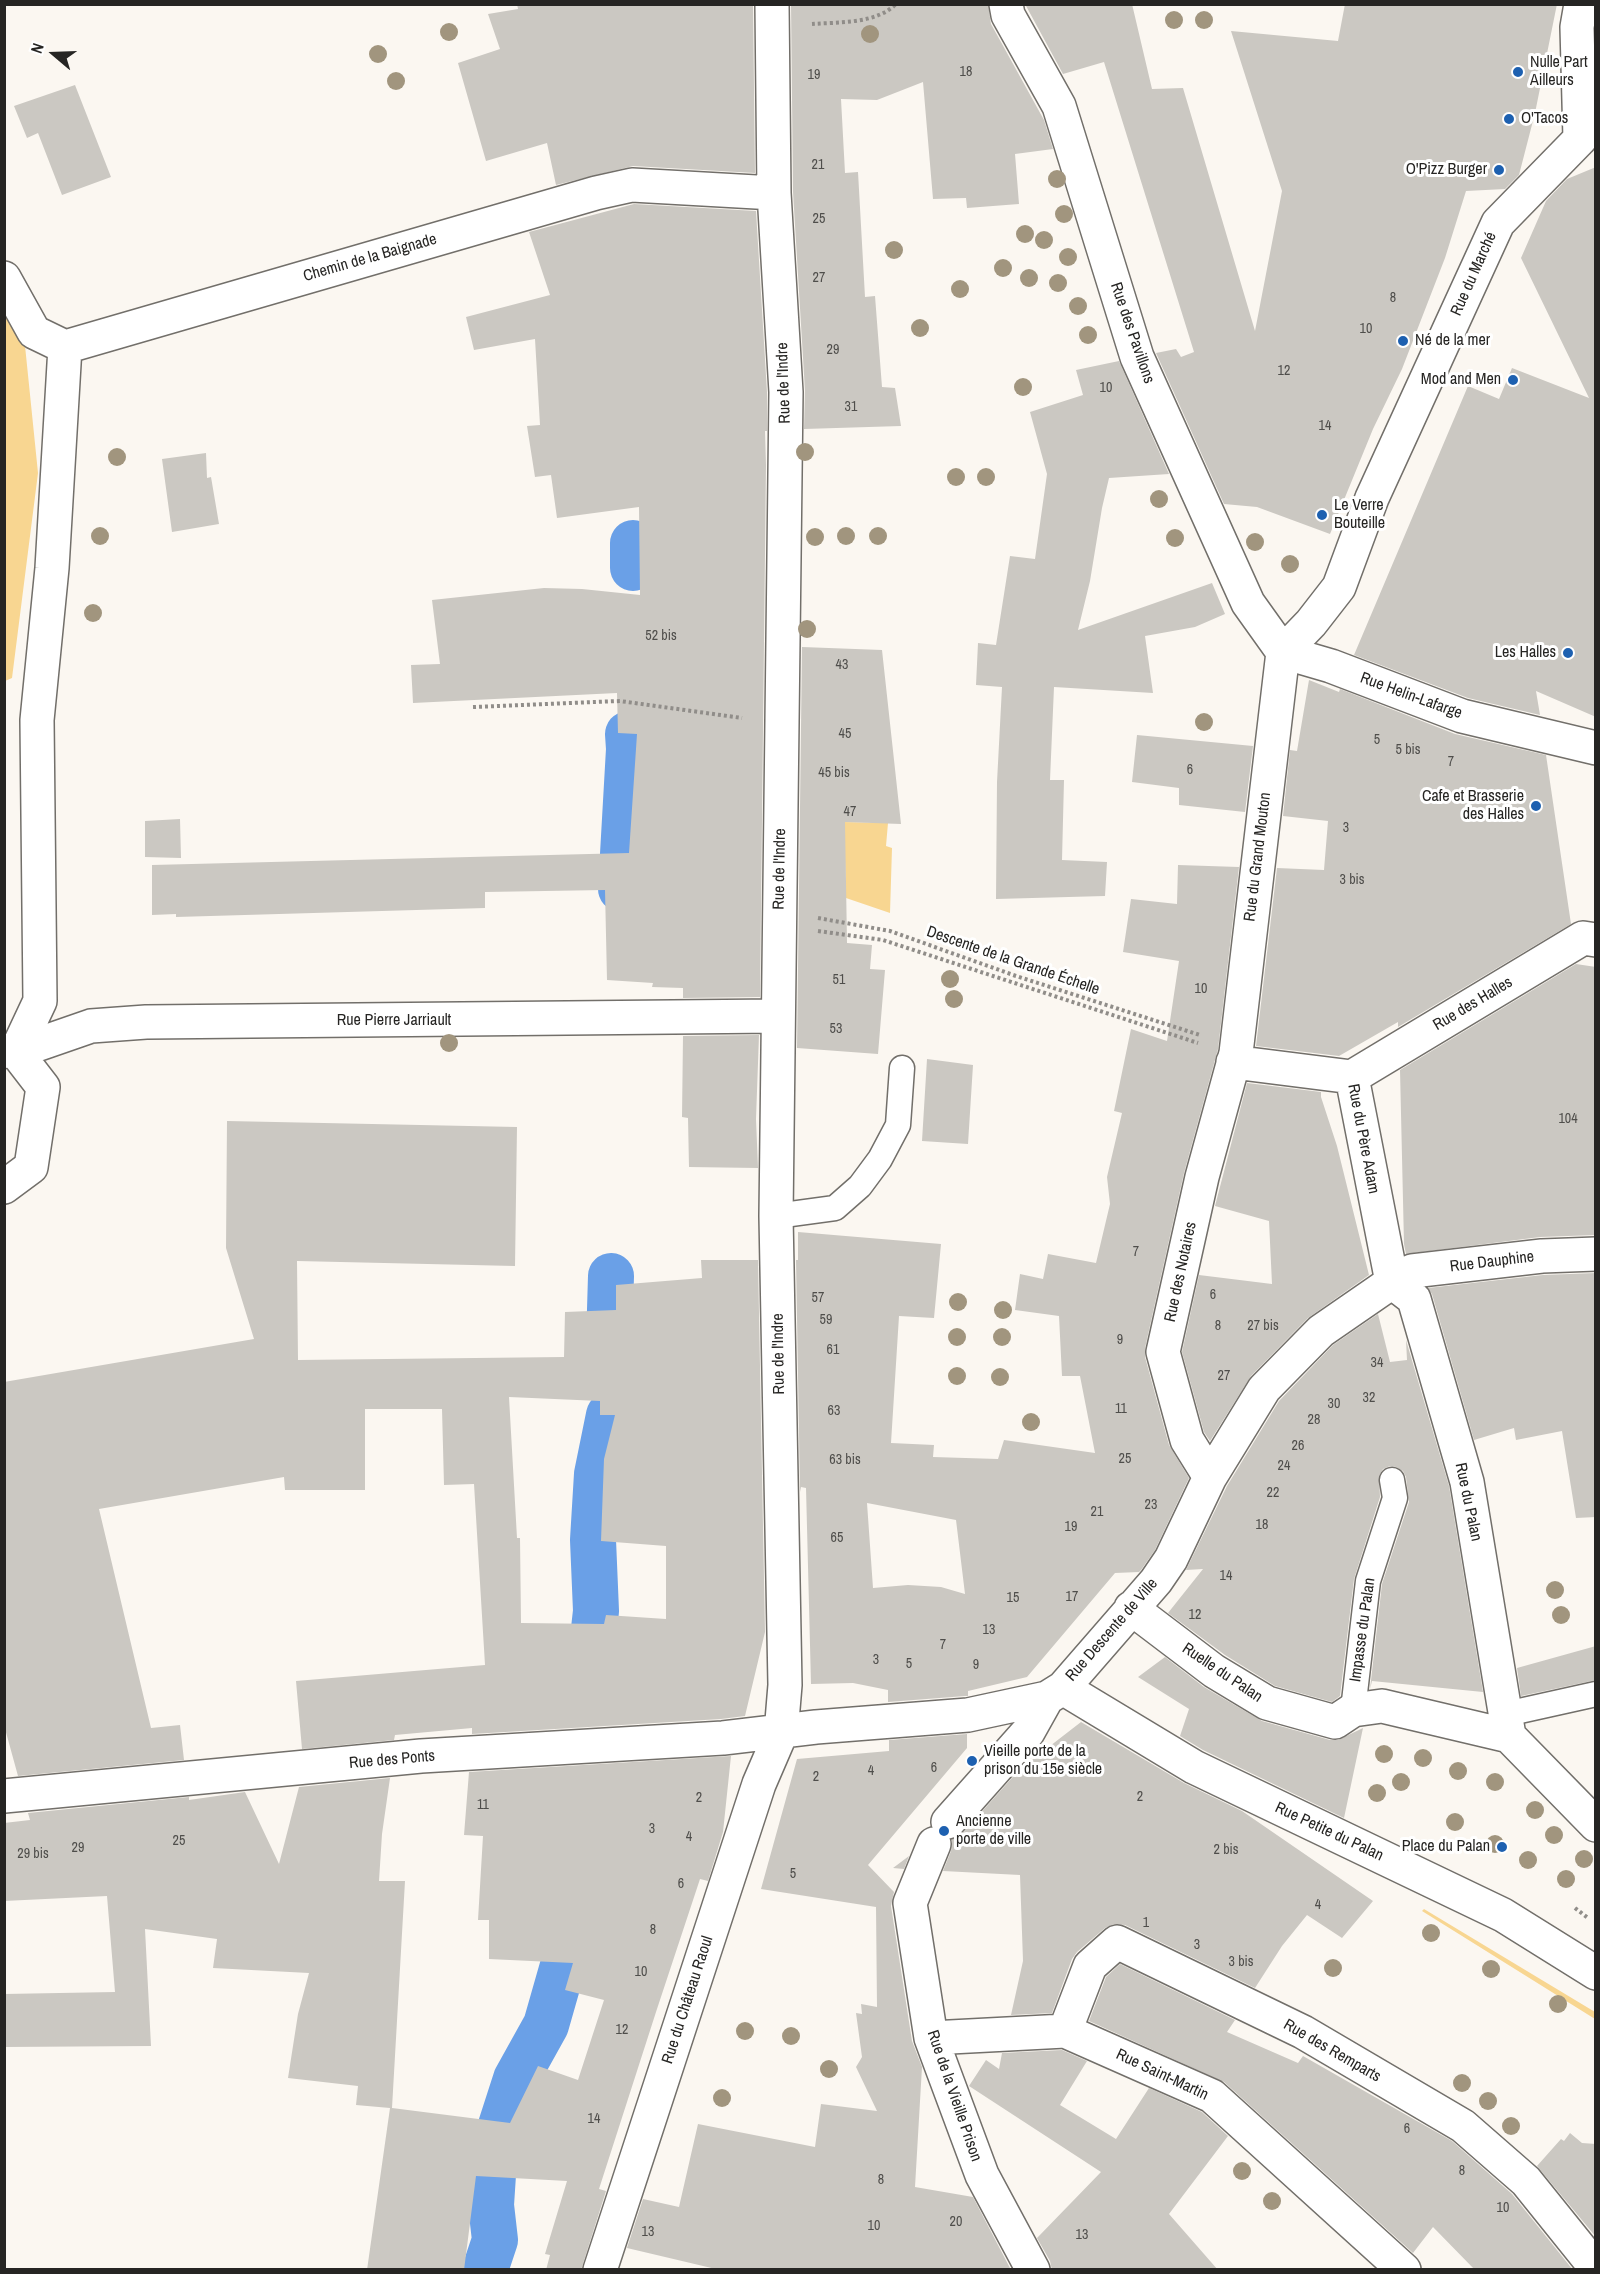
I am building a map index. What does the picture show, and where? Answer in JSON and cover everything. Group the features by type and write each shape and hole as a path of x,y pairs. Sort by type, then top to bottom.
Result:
{"street":[{"name":"Rue des Pavillons","path":"1006,4 1008,15 1059,106 1137,357 1248,603 1283,652"},
{"path":"1581,4 1577,27 1588,138"},
{"name":"Rue de l'Indre","path":"773,16 774,193 786,392 776,1216 785,1685 781,1733"},
{"name":"Rue du Marché","path":"1283,652 1311,623 1339,587 1372,498 1498,222 1588,138"},
{"name":"Chemin de la Baignade","path":"65,347 632,185 774,193"},
{"path":"4,278 34,332 65,347 52,568 37,720 40,1001 10,1051 43,1087 31,1167 4,1187"},
{"name":"Rue Helin-Lafarge","path":"1283,652 1331,666 1462,716 1596,748"},
{"name":"Rue du Grand Mouton","path":"1235,1052 1283,652"},
{"name":"Rue des Halles","path":"1352,1077 1583,938 1596,940"},
{"name":"Rue Pierre Jarriault","path":"10,1051 91,1026 146,1022 778,1016"},
{"name":"Rue du Père Adam","path":"1235,1052 1352,1077 1392,1282"},
{"name":"Rue des Notaires","path":"1210,1477 1187,1440 1163,1352 1202,1177 1235,1052"},
{"name":"Rue Dauphine","path":"1210,1477 1264,1389 1321,1331 1392,1282 1412,1271 1542,1256 1596,1254"},
{"name":"Rue du Palan","path":"1392,1282 1414,1299 1467,1482 1508,1725"},
{"name":"Rue Descente de Ville","path":"1055,1693 1156,1581 1170,1559 1210,1477"},
{"name":"Ruelle du Palan","path":"1131,1608 1214,1671 1267,1703 1335,1722 1353,1710"},
{"path":"781,1733 816,1727 968,1715 1055,1693"},
{"name":"Rue de la Vieille Prison","path":"1033,2270 982,2175 931,2038 910,1903 941,1833 1028,1732 1055,1693"},
{"name":"Rue Petite du Palan","path":"1055,1693 1194,1767 1503,1915 1596,1973"},
{"path":"1353,1710 1382,1706 1508,1725 1596,1825"},
{"name":"Rue des Ponts","path":"4,1796 421,1756 781,1733"},
{"name":"Rue du Château Raoul","path":"600,2270 755,1795 781,1733"},
{"name":"Rue des Remparts","path":"1065,2031 1090,1966 1117,1942 1303,2032 1463,2126 1526,2181 1596,2268"},
{"name":"Rue Saint-Martin","path":"931,2038 1065,2031 1212,2096 1404,2270"}],"lane":[{"path":"776,1216 835,1208 860,1186 880,1159 898,1125 902,1068"},
{"name":"Impasse du Palan","path":"1353,1710 1368,1581 1395,1498 1392,1480"},
{"path":"1508,1725 1596,1694"}],"path":[{"path":"773,16 863,19 887,13 896,4"},
{"path":"473,708 620,700 782,723"},
{"path":"779,918 884,940 1186,1039 1235,1052"},
{"name":"Descente de la Grande Échelle","path":"779,918 890,931 1190,1034 1235,1052"}],"shaded area":[{"path":"4,264 23,326 38,473 12,678 5,681"},
{"path":"844,822 888,823 886,846 892,848 890,913 846,898"},
{"path":"1424,1909 1595,2012 1595,2019 1422,1911"}],"building":[{"path":"517,4 753,4 755,173 633,166 556,185 547,143 486,161 458,63 500,49 488,14 518,9"},
{"path":"791,4 988,4 991,24 1044,120 1053,149 1015,154 1019,204 967,208 966,198 933,199 923,82 877,100 841,99 845,173 858,172 865,297 875,296 882,387 895,388 901,426 804,429 805,391 793,192"},
{"path":"1025,4 1132,4 1152,89 1183,88 1255,331 1282,191 1231,31 1338,41 1345,4 1557,4 1535,113 1519,175 1505,189 1466,191 1445,258 1402,369 1373,429 1330,534 1257,507 1224,504 1156,353 1176,349 1181,357 1194,352 1104,62 1063,74"},
{"path":"75,85 111,177 62,195 38,133 27,138 14,106"},
{"path":"1596,167 1596,717 1536,691 1540,715 1468,698 1354,655 1468,386 1499,399 1512,368 1589,398 1521,258 1546,201 1567,179"},
{"path":"634,204 756,211 767,392 760,997 683,998 683,988 652,987 653,983 607,980 605,890 485,892 485,908 176,917 176,914 152,915 152,865 629,853 637,734 618,733 617,693 413,703 411,665 440,664 432,600 544,588 640,595 639,507 557,518 551,475 535,477 527,426 540,425 535,339 474,350 466,317 550,295 529,232"},
{"path":"1119,361 1169,474 1109,478 1090,581 1078,630 1212,583 1225,614 1195,627 1145,636 1153,693 1054,687 1050,780 1064,780 1062,860 1107,862 1105,896 996,899 997,782 1002,687 976,685 978,643 996,645 1010,556 1035,559 1047,474 1030,412 1083,395 1076,370"},
{"path":"206,453 207,478 211,477 219,524 172,532 162,459"},
{"path":"802,647 882,650 901,824 845,822 847,943 872,945 870,969 885,970 878,1054 797,1048"},
{"path":"1309,680 1339,692 1340,689 1455,734 1546,755 1571,924 1398,1027 1398,1022 1339,1056 1256,1046 1277,868 1324,870 1328,821 1283,816 1290,750 1297,751"},
{"path":"1137,735 1253,746 1245,812 1179,805 1179,788 1132,782"},
{"path":"180,819 181,858 145,857 145,821"},
{"path":"1178,865 1239,867 1218,1049 1184,1173 1145,1348 1145,1357 1169,1445 1189,1478 1155,1550 1141,1570 1115,1573 1027,1677 968,1691 968,1696 888,1702 888,1690 853,1683 811,1684 806,1488 801,1487 800,1492 796,1260 798,1260 798,1232 941,1244 934,1318 899,1316 891,1443 934,1445 933,1457 998,1459 1004,1440 1095,1453 1080,1376 1062,1376 1059,1316 1015,1310 1020,1274 1043,1279 1048,1254 1096,1263 1110,1204 1107,1177 1122,1113 1114,1111 1131,1029 1167,1041 1179,961 1123,952 1131,899 1177,904","holes":["867,1503 956,1520 965,1594 941,1587 908,1585 873,1588"]},
{"path":"1576,964 1596,967 1596,1235 1540,1237 1406,1254 1400,1070"},
{"path":"759,1035 756,1119 758,1168 689,1167 688,1118 682,1117 683,1036"},
{"path":"927,1059 973,1065 968,1144 922,1141"},
{"path":"1247,1083 1321,1092 1369,1275 1308,1318 1251,1376 1210,1441 1204,1432 1182,1352 1199,1275 1272,1284 1269,1221 1215,1206"},
{"path":"227,1121 517,1127 515,1266 297,1261 298,1360 564,1357 565,1312 616,1310 616,1285 702,1278 701,1260 758,1260 765,1632 745,1716 472,1734 472,1728 395,1735 394,1740 302,1749 296,1681 485,1665 474,1484 444,1485 442,1409 365,1409 365,1490 285,1490 284,1477 99,1509 151,1728 180,1725 184,1760 18,1776 4,1725 4,1382 254,1339 226,1248","holes":["509,1397 600,1401 600,1415 615,1415 604,1459 601,1541 666,1546 666,1619 606,1615 604,1624 521,1623 520,1538 517,1538"]},
{"path":"1596,1273 1596,1517 1576,1518 1562,1431 1516,1440 1514,1428 1474,1440 1432,1294 1428,1288 1543,1275"},
{"path":"1378,1314 1390,1362 1407,1360 1406,1340 1449,1486 1483,1692 1372,1681 1370,1689 1382,1584 1409,1502 1406,1477 1403,1471 1396,1467 1390,1466 1383,1469 1379,1476 1380,1497 1354,1579 1340,1696 1332,1702 1275,1686 1225,1655 1168,1613 1203,1569 1186,1570 1227,1486 1279,1401 1333,1345"},
{"path":"1596,1646 1596,1680 1521,1696 1517,1668"},
{"path":"1165,1657 1204,1687 1262,1721 1330,1740 1338,1740 1363,1728 1344,1818 1203,1750 1180,1736 1189,1709 1138,1677"},
{"path":"1081,1722 1184,1783 1242,1811 1373,1901 1342,1938 1307,1915 1282,1946 1255,1988 1125,1925 1114,1924 1105,1928 1072,1959 1052,2013 1011,2015 1023,1961 1020,1875 943,1871 951,1851 952,1840 962,1834 1019,1770"},
{"path":"967,1734 967,1748 868,1865 894,1892 891,1906 912,2041 922,2067 915,2187 973,2197 1011,2270 720,2270 627,2248 643,2199 679,2207 698,2124 815,2147 821,2104 877,2111 856,2067 862,2057 856,2013 862,2014 861,2004 877,2007 876,1907 761,1889 797,1759 889,1751 889,1740"},
{"path":"731,1756 723,1832 708,1881 700,1879 656,2012 599,2189 606,2191 581,2270 546,2270 550,2255 545,2254 567,2181 476,2176 464,2270 367,2270 390,2108 356,2105 358,2086 288,2078 298,2014 309,1973 213,1968 217,1939 145,1929 151,2046 4,2047 4,1994 115,1992 107,1896 4,1901 4,1823 30,1820 28,1813 189,1797 189,1800 245,1792 279,1864 299,1787 390,1778 382,1834 379,1881 405,1881 392,2108 510,2123 538,2066 578,2080 604,2000 565,1990 573,1963 489,1959 489,1920 478,1920 483,1836 464,1835 469,1772"},
{"path":"909,1856 904,1869 893,1868"},
{"path":"1120,1964 1235,2020 1227,2032 1298,2063 1303,2056 1452,2141 1512,2194 1573,2270 1475,2270 1433,2227 1413,2253 1224,2082 1089,2021 1106,1977"},
{"path":"1062,2050 1087,2061 1060,2105 1116,2139 1149,2088 1202,2112 1228,2136 1169,2214 1218,2270 1052,2270 1050,2261 1037,2238 1101,2172 969,2086 986,2060 999,2069 1002,2053"},
{"path":"1570,2133 1582,2143 1596,2144 1596,2237 1537,2166 1561,2139 1564,2141"}],"waterway":[{"path":"633,543 633,568"},
{"path":"621,889 628,734"},
{"path":"609,1343 611,1276"},
{"path":"590,1665 596,1611 593,1540 597,1474 609,1415"},
{"path":"485,2270 495,2240 491,2205 495,2144 516,2079 546,2025 572,1934"}],"place":[{"name":"Nulle Part Ailleurs","path":"1518,72"},
{"name":"O'Tacos","path":"1509,119"},
{"name":"O'Pizz Burger","path":"1499,170"},
{"name":"Né de la mer","path":"1403,341"},
{"name":"Mod and Men","path":"1513,380"},
{"name":"Le Verre Bouteille","path":"1322,515"},
{"name":"Les Halles","path":"1568,653"},
{"name":"Cafe et Brasserie des Halles","path":"1536,806"},
{"name":"Vieille porte de la prison du 15e siècle","path":"972,1761"},
{"name":"Ancienne porte de ville","path":"944,1831"},
{"name":"Place du Palan","path":"1502,1847"}]}
